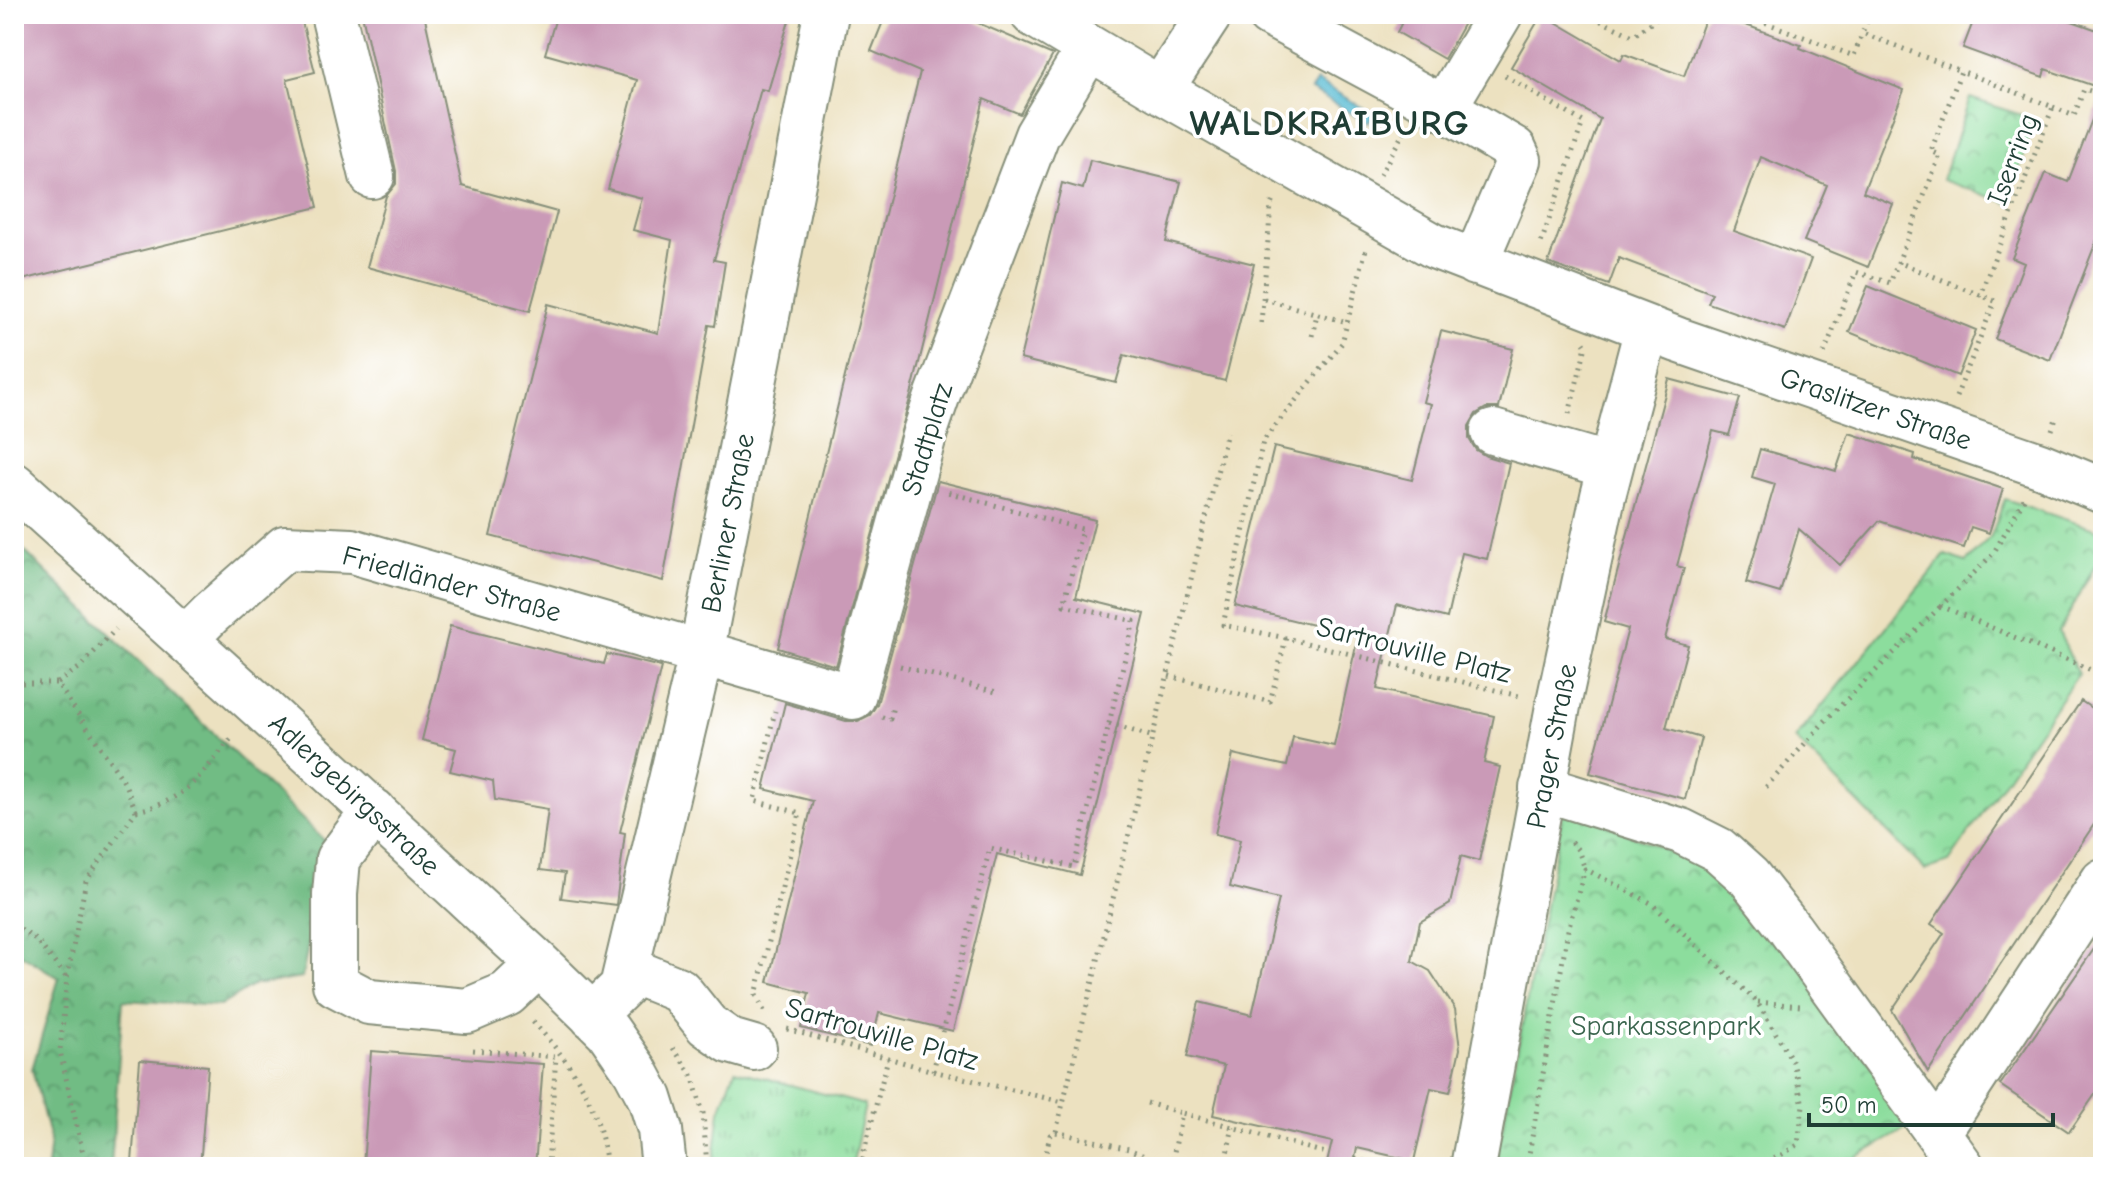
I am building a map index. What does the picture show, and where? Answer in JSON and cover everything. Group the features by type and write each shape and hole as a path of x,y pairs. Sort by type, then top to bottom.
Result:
{"street":[{"path":"333,14 372,176"},
{"name":"Berliner Straße","path":"592,1016 622,987 701,654 826,14"},
{"path":"1033,14 1290,163 1365,224 1475,263 1519,160 1514,149 1269,14"},
{"path":"1160,90 1210,14"},
{"path":"1433,102 1500,14"},
{"name":"Stadtplatz","path":"701,654 853,697 893,664 925,432 1037,135 1089,48"},
{"name":"Graslitzer Straße","path":"1475,263 1647,328 2040,465 2103,491"},
{"name":"Prager Straße","path":"1473,1167 1558,706 1610,466 1647,328"},
{"path":"1493,432 1610,466"},
{"name":"Adlergebirgsstraße","path":"14,485 374,811 608,1031 650,1098 662,1148"},
{"name":"Friedländer Straße","path":"185,639 285,548 352,551 701,654"},
{"path":"1542,788 1681,831 1719,850 1749,877 1790,929 1950,1150 2103,881"},
{"path":"374,811 338,859 335,984 369,1002 467,1011 507,994 539,964"},
{"path":"627,969 679,990 707,1025 730,1041 769,1033"}],"path":[{"path":"1586,14 1633,36 1663,14"},
{"path":"1743,14 1854,56 1870,14"},
{"name":"Iserring","path":"1862,33 2053,107 1980,295"},
{"path":"1811,386 1856,272 1890,283 1940,155 1931,151 1961,71"},
{"path":"2053,107 2074,116 2084,89 2103,95"},
{"path":"1286,638 1223,625 1263,441 1342,343 1365,224 1433,102"},
{"path":"1261,323 1271,205 1290,163"},
{"path":"1898,262 1995,301 1942,431"},
{"path":"1264,299 1347,322"},
{"path":"1312,336 1317,314"},
{"path":"1559,451 1586,346 1581,336"},
{"path":"1056,1132 1227,432"},
{"path":"1766,787 1827,719 1993,554 2040,465"},
{"path":"933,1071 990,848 1074,867 1134,621 1064,605 1082,529 945,492"},
{"path":"1941,606 2103,675"},
{"path":"14,683 57,683 79,668 116,629"},
{"name":"Sartrouville Platz","path":"1169,676 1270,702 1286,638 1558,706"},
{"path":"893,664 1000,693"},
{"path":"57,683 124,782 136,811"},
{"path":"878,715 890,719 897,693"},
{"path":"769,1033 756,995 800,813 754,801 777,704"},
{"path":"86,1167 60,1051 67,978 86,881 136,811 160,807 192,785 259,706"},
{"path":"1109,724 1154,737"},
{"path":"1528,1160 1568,930 1585,869 1651,903 1715,962 1757,1002 1793,1062 1803,1105 1798,1145 1760,1167"},
{"path":"14,924 38,942 67,978"},
{"name":"Sartrouville Platz","path":"769,1033 888,1058 1063,1102"},
{"path":"468,1049 556,1057 548,1164"},
{"path":"860,1167 888,1058"},
{"path":"1147,1103 1329,1154"},
{"path":"1043,1167 1050,1135 1056,1132 1129,1149 1169,1167 1182,1113"},
{"path":"1224,1167 1233,1127"},
{"path":"1355,1159 1386,1167"},
{"path":"1517,1167 1528,1160 1664,1167"},
{"path":"536,1162 565,1167"}],"green space":[{"path":"1970,98 2036,120 2008,203 1942,180"},
{"path":"2005,499 2103,532 2103,551 2059,632 2078,674 1949,862 1925,870 1795,739 1945,555 1966,562 1991,536"},
{"path":"14,541 327,843 302,978 254,985 220,1006 123,1000 111,1167 47,1167 50,1140 32,1069 59,978 14,950"},
{"name":"Sparkassenpark","path":"1564,807 1713,869 1784,941 1913,1125 1839,1167 1495,1167"},
{"path":"735,1070 865,1105 852,1167 713,1167 720,1111"}],"water":[{"path":"1317,81 1374,114 1368,123 1311,90"}],"building":[{"path":"14,14 300,14 315,72 287,79 318,207 14,282"},
{"path":"362,14 424,14 462,186 557,212 530,311 367,267 386,196 396,184 396,171"},
{"path":"557,14 791,14 768,91 761,89 714,260 725,262 715,326 709,325 663,581 490,536 548,304 658,333 672,240 633,230 642,198 608,189 637,80 545,54"},
{"path":"886,14 957,14 1053,55 1020,114 984,99 911,395 836,666 778,648 920,72 871,51"},
{"path":"1406,14 1469,14 1444,59 1397,32"},
{"path":"1542,14 1621,60 1624,54 1684,76 1707,14 1715,14 1801,45 1800,48 1904,90 1863,192 1893,204 1868,267 1804,241 1827,185 1761,157 1734,231 1811,259 1785,330 1708,303 1712,293 1619,258 1609,285 1548,263 1600,119 1511,67"},
{"path":"1976,14 2052,14 2103,32 2103,89 2045,69 2043,77 1963,48"},
{"path":"2101,96 2103,224 2050,360 1995,339 2024,263 2012,258 2046,173 2068,182"},
{"path":"1090,160 1181,182 1166,242 1254,264 1225,381 1124,355 1116,383 1020,359 1062,183 1083,189"},
{"path":"1868,286 1976,330 1958,376 1849,332"},
{"path":"1441,331 1513,349 1499,408 1486,408 1476,414 1469,426 1469,439 1476,450 1509,463 1487,559 1462,553 1447,618 1397,605 1377,689 1494,716 1484,763 1500,767 1479,861 1461,856 1450,904 1420,922 1412,961 1430,971 1455,1009 1460,1049 1450,1092 1431,1088 1414,1161 1357,1148 1353,1167 1326,1167 1332,1142 1213,1115 1224,1066 1187,1057 1199,1002 1252,1015 1279,899 1230,887 1240,840 1215,834 1233,754 1287,766 1293,737 1334,746 1358,636 1235,606 1274,447 1412,480 1431,404 1423,402"},
{"path":"1669,379 1740,398 1729,435 1713,431 1677,566 1684,568 1665,639 1688,645 1666,728 1701,738 1685,799 1590,773 1628,629 1604,622"},
{"path":"1849,433 1915,454 1914,459 2003,489 1989,533 1971,527 1964,548 1879,521 1840,565 1799,529 1780,593 1746,583 1775,484 1752,477 1760,449 1836,471"},
{"path":"938,481 1095,520 1076,597 1145,614 1080,875 997,854 953,1031 879,1013 871,1046 801,1028 809,993 768,982 813,801 764,789 785,703 846,721 858,721 870,715 877,704"},
{"path":"450,626 604,664 607,654 661,667 620,832 625,833 616,905 561,898 565,873 540,870 548,809 495,800 493,781 450,771 456,749 422,740"},
{"path":"2081,701 2103,716 2103,811 1928,1072 1892,1010 1944,933 1931,924"},
{"path":"2103,936 2103,1083 2069,1132 2000,1085"},
{"path":"371,1051 543,1064 535,1167 363,1167"},
{"path":"140,1060 208,1066 200,1167 132,1162"}],"district":[{"name":"WALDKRAIBURG","path":"1330,122"}]}
